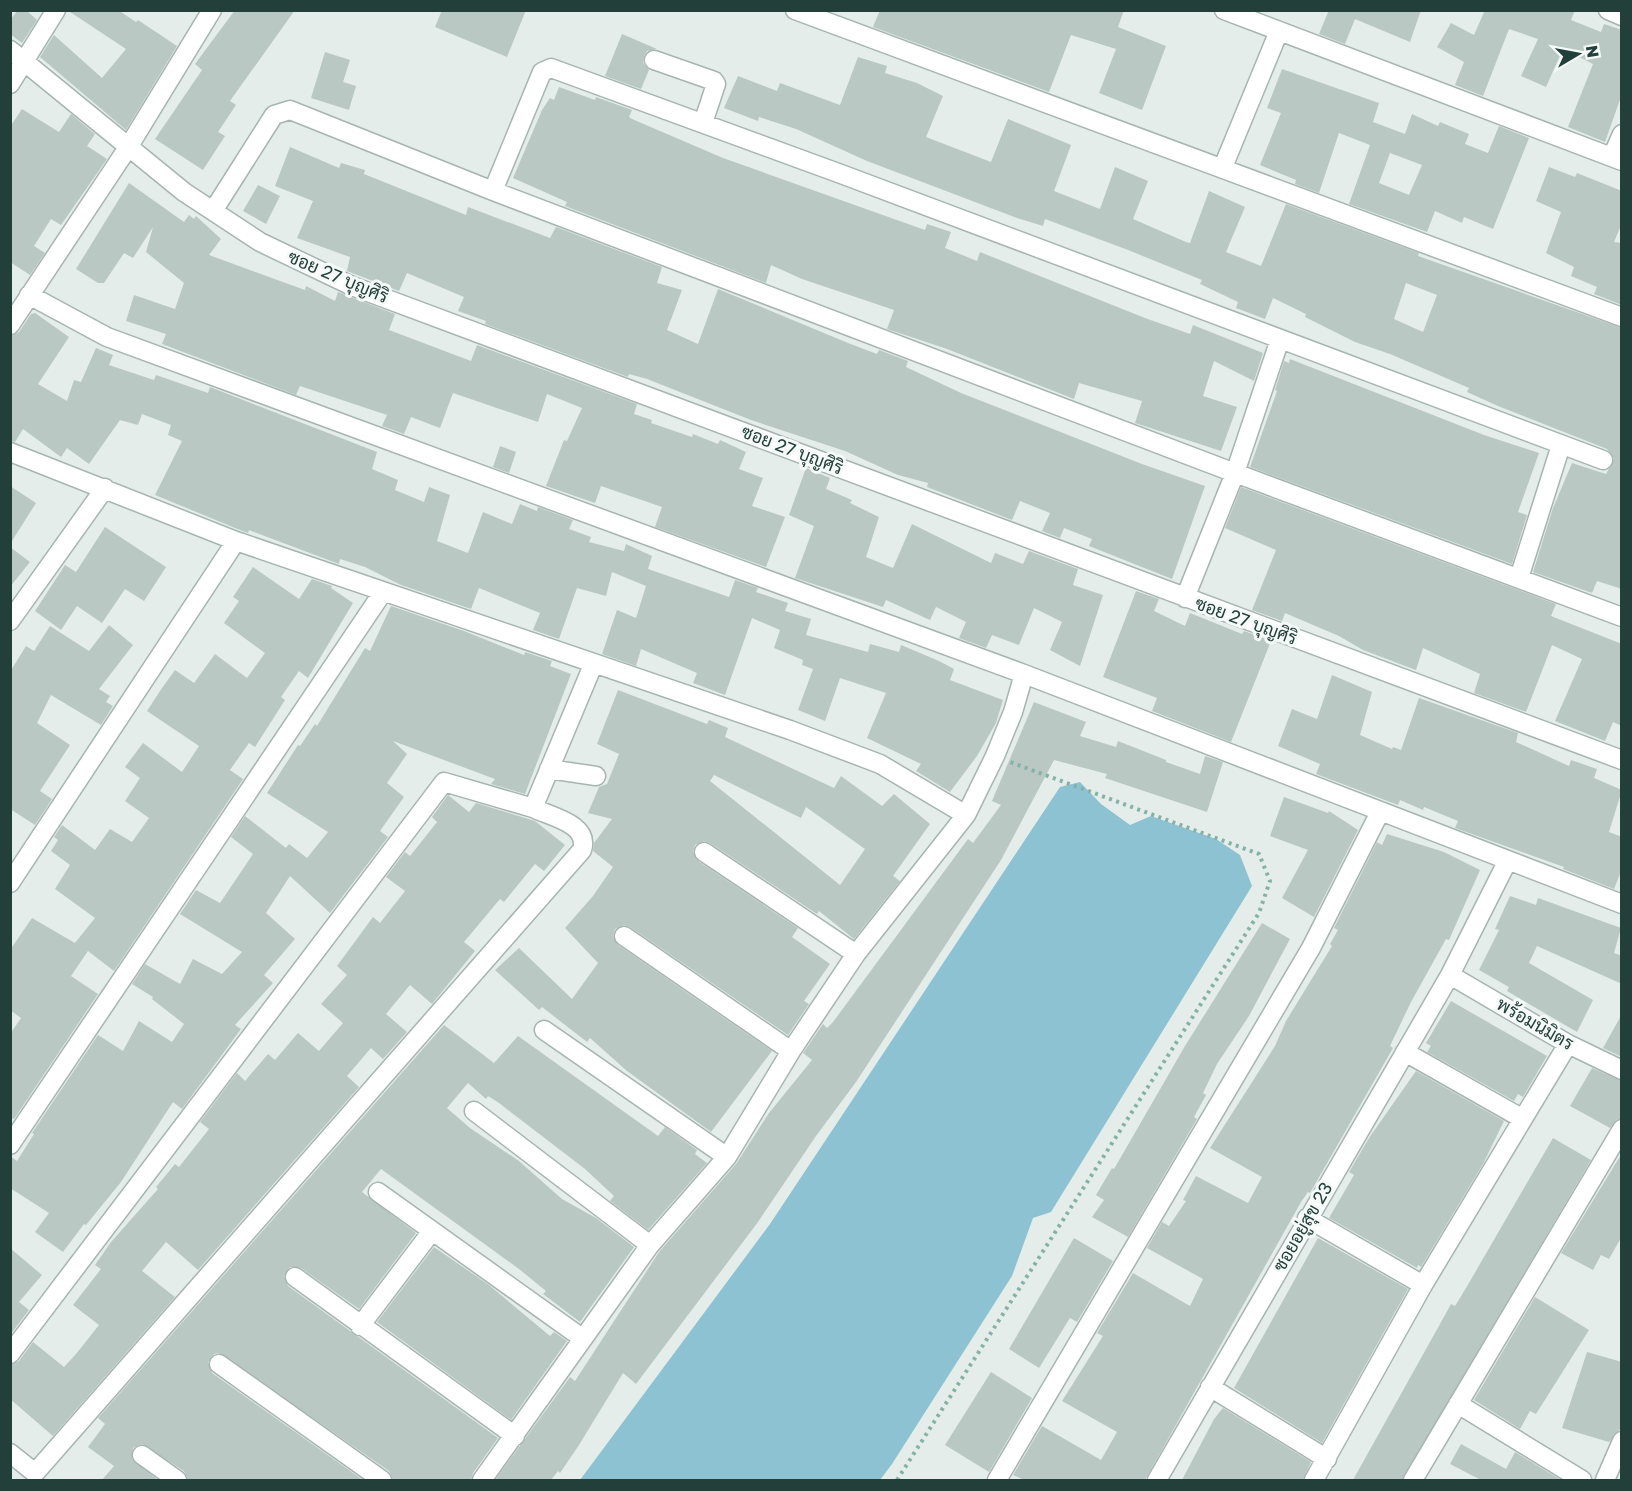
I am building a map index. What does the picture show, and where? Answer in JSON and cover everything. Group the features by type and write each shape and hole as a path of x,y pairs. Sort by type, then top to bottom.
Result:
{"street":[{"path":"10,84 17,56 56,10"},
{"path":"10,325 129,146 212,10"},
{"path":"795,10 1622,317"},
{"path":"1224,10 1617,159 1622,134"},
{"path":"1608,10 1622,16"},
{"path":"1223,167 1280,30"},
{"name":"ซอย 27 บุญศิริ","path":"17,56 129,146 162,176 199,202 260,242 352,286 1622,760"},
{"path":"654,60 714,81 716,84 703,123"},
{"path":"493,191 542,72 546,69 560,70 1603,460"},
{"path":"199,202 274,115 285,110 1235,473 1622,617"},
{"path":"29,295 100,333 1024,674 1622,904"},
{"path":"1185,598 1235,473 1280,339"},
{"path":"1519,578 1561,445"},
{"path":"17,456 105,488 236,542 790,730 880,764 966,815"},
{"path":"10,621 105,488"},
{"path":"10,883 236,542"},
{"path":"10,1144 383,592"},
{"path":"533,808 593,665"},
{"path":"482,1480 650,1245 727,1157 790,1051 856,954 966,815 995,756 1013,712 1024,674"},
{"path":"549,769 596,776"},
{"path":"10,1354 444,782 533,808 579,829 584,836 582,850 35,1473 10,1454"},
{"path":"997,1480 1311,948 1380,812"},
{"path":"704,852 856,954"},
{"name":"ซอยอยู่สุข 23","path":"1157,1480 1450,975 1508,860"},
{"path":"624,936 790,1051"},
{"name":"พร้อมนิมิตร","path":"1450,975 1568,1044 1622,1070"},
{"path":"544,1030 727,1157"},
{"path":"1314,1480 1423,1285 1568,1044"},
{"path":"1405,1052 1523,1119"},
{"path":"474,1111 650,1245"},
{"path":"1413,1480 1622,1129"},
{"path":"378,1192 582,1338"},
{"path":"1307,1218 1423,1285"},
{"path":"360,1326 432,1231"},
{"path":"295,1277 515,1436"},
{"path":"219,1364 382,1480"},
{"path":"1210,1388 1327,1459"},
{"path":"1458,1404 1582,1480"},
{"path":"1605,1480 1622,1441"},
{"path":"142,1455 177,1480"}],"path":[{"path":"897,1480 1259,913 1270,881 1259,854 995,756"}],"water":[{"path":"1080,782 1101,804 1130,825 1151,816 1216,839 1240,855 1252,886 1051,1212 1033,1218 1012,1276 892,1464 880,1480 580,1480 770,1224 1060,787"}],"building":[{"path":"18,10 26,10 37,20 22,43 10,34 10,20"},
{"path":"67,10 118,10 136,22 138,20 177,46 126,130 40,57 54,35 102,78 126,49"},
{"path":"235,10 295,10 230,101 236,105 218,132 225,136 203,170 155,139 202,70 195,64"},
{"path":"442,10 526,10 507,57 435,27"},
{"path":"880,10 1124,10 1118,27 1166,46 1142,110 1099,93 1116,49 1071,35 1049,92 873,27"},
{"path":"1329,10 1421,10 1410,42 1355,19 1345,44 1319,34"},
{"path":"1485,10 1575,10 1571,20 1601,32 1604,24 1622,30 1622,94 1605,142 1568,127 1593,64 1563,49 1546,87 1521,76 1538,39 1509,29 1483,96 1455,85 1464,62 1437,47 1451,23 1474,35"},
{"path":"622,34 657,49 647,51 644,56 643,63 649,70 641,89 605,76"},
{"path":"325,52 350,60 343,82 356,86 349,110 311,98"},
{"path":"858,57 887,66 885,73 917,83 943,96 926,137 991,162 1008,119 1071,145 1054,191 1100,209 1115,167 1148,181 1133,219 1186,242 1190,243 1209,191 1245,207 1226,252 1261,266 1286,204 1419,253 1418,256 1622,328 1622,589 1597,581 1592,593 1533,572 1553,508 1572,463 1606,474 1614,459 1607,449 1498,406 1467,392 1469,388 1390,354 1355,342 1273,298 1265,319 1236,308 1238,302 1200,284 1202,280 1128,250 1045,219 1043,226 1017,218 867,161 796,129 759,117 758,121 724,108 738,76 777,91 780,83 840,105","holes":["1406,283 1437,295 1423,332 1394,319"]},
{"path":"1282,69 1379,103 1373,122 1405,134 1412,114 1438,126 1440,122 1469,134 1465,144 1488,153 1499,126 1529,138 1493,229 1464,217 1462,223 1435,211 1427,232 1349,204 1370,145 1339,133 1319,193 1295,184 1296,180 1260,165 1281,113 1267,108","holes":["1390,153 1422,165 1409,195 1379,183"]},
{"path":"559,87 632,110 629,117 632,119 723,158 925,230 927,224 951,232 945,248 977,261 980,252 1145,318 1190,334 1193,325 1263,353 1254,381 1214,361 1203,396 1237,407 1221,451 1135,423 1142,401 1079,383 1074,399 947,349 887,329 894,310 802,279 771,265 766,283 565,206 567,202 513,178 542,110 550,98 554,100"},
{"path":"22,109 59,132 71,114 95,134 87,146 107,159 61,225 51,219 34,246 45,253 30,275 10,262 10,127"},
{"path":"290,147 339,168 341,163 365,170 364,174 466,215 468,207 550,238 556,227 662,267 657,283 682,290 667,330 698,344 718,289 877,354 879,350 908,361 906,367 961,393 1142,464 1205,486 1172,579 1089,546 1092,539 1064,528 1060,538 1042,531 1050,513 1020,501 1012,520 927,487 928,483 898,475 845,451 751,420 647,379 629,374 628,377 485,324 486,321 458,311 464,297 407,273 399,291 347,271 350,257 297,238 313,201 275,186"},
{"path":"1549,167 1575,177 1577,173 1622,191 1622,223 1614,242 1622,243 1622,305 1594,294 1597,287 1571,276 1574,267 1546,253 1561,212 1536,201"},
{"path":"129,183 184,222 189,215 194,219 196,216 221,239 209,255 305,290 306,286 335,301 338,292 395,314 389,330 471,361 477,345 637,404 634,414 652,420 651,423 692,437 693,434 718,444 720,440 746,452 739,469 763,478 752,506 785,517 766,567 655,527 662,507 601,486 595,503 546,486 564,440 567,441 582,408 547,394 538,422 453,393 440,428 411,417 404,434 382,426 387,415 300,386 296,395 162,344 166,334 126,321 134,295 175,309 184,283 146,252 153,227 133,258 124,253 104,283 98,283 76,269"},
{"path":"258,185 280,196 266,224 243,211"},
{"path":"35,313 69,337 38,384 67,401 74,380 81,382 96,348 113,355 109,365 154,380 156,375 208,393 210,387 377,452 372,469 398,480 395,490 424,502 429,487 450,495 437,541 468,553 483,512 512,524 520,504 537,511 538,507 573,520 569,529 591,537 589,542 624,551 626,544 652,556 648,569 729,597 735,580 758,588 756,592 788,603 785,611 811,619 806,635 868,652 870,644 899,652 901,645 939,661 954,669 950,680 1003,700 996,723 977,756 950,792 916,771 921,764 867,738 886,693 840,678 825,721 798,710 813,669 802,665 803,660 774,648 780,630 752,618 725,695 693,683 697,673 641,649 636,666 602,654 617,610 636,618 646,586 612,572 606,596 577,588 559,639 533,630 540,613 479,588 471,609 401,585 365,567 340,559 339,564 249,530 248,533 155,495 182,441 168,435 171,425 142,414 138,425 120,420 89,464 67,448 61,457 23,429 15,442 10,441 10,336 19,332 31,314"},
{"path":"1290,359 1484,435 1539,453 1518,512 1527,515 1512,564 1250,467 1277,391 1275,390 1284,361 1289,363"},
{"path":"500,446 516,452 509,473 493,467"},
{"path":"806,468 830,478 826,489 852,500 850,503 879,517 866,557 893,568 912,524 991,563 995,553 1023,564 1029,551 1078,569 1073,585 1103,595 1080,666 1050,650 1062,622 1034,608 1019,645 992,635 986,648 959,638 966,622 936,607 930,620 886,600 883,607 795,578 814,526 789,515"},
{"path":"10,486 36,503 10,544"},
{"path":"1241,487 1556,604 1551,616 1622,644 1622,726 1613,722 1605,741 1555,721 1582,659 1552,645 1526,712 1474,693 1480,674 1423,648 1416,670 1363,650 1339,636 1285,613 1282,621 1252,610 1276,550 1225,528"},
{"path":"105,527 166,567 144,601 125,589 102,623 77,606 61,630 35,611 65,565 76,572"},
{"path":"10,547 30,562 10,587"},
{"path":"253,567 299,599 312,579 332,586 331,588 353,603 308,678 299,671 281,697 285,700 255,747 249,743 230,770 243,779 114,971 88,951 71,976 98,994 14,1119 10,1117 10,1034 21,1018 10,1010 10,950 32,918 75,943 95,918 55,889 70,865 51,851 58,840 54,837 62,825 95,850 110,829 132,842 149,818 125,801 140,778 125,767 143,743 182,772 199,746 147,711 162,688 175,670 194,683 215,654 247,678 265,653 224,623 239,601 233,597"},
{"path":"1136,591 1159,599 1154,611 1185,626 1190,613 1242,634 1244,631 1271,641 1231,742 1152,711 1157,698 1103,677"},
{"path":"391,606 524,655 525,652 552,661 550,666 571,674 525,794 491,784 495,779 393,741 407,754 387,783 404,797 380,831 388,837 330,913 290,876 266,913 295,939 264,975 273,983 235,1025 241,1029 182,1109 173,1102 121,1182 63,1252 35,1232 49,1213 10,1188 10,1156 17,1161 34,1134 32,1133 98,1035 123,1051 139,1021 172,1042 184,1024 152,999 153,997 132,984 145,964 180,984 193,959 222,974 242,952 180,914 196,890 220,903 253,854 231,837 245,816 286,848 289,844 307,858 328,832 267,793 298,745 300,746 315,724 317,726 365,648 370,651"},
{"path":"109,625 133,645 99,689 110,696 106,702 113,706 101,725 51,695 37,723 70,745 40,791 52,799 35,825 10,809 10,672 26,646 34,651 50,626 89,651"},
{"path":"1332,675 1372,692 1360,735 1392,749 1393,747 1401,750 1419,698 1518,733 1516,742 1569,766 1571,760 1597,769 1594,778 1622,790 1609,832 1622,837 1622,869 1614,889 1563,869 1564,867 1455,828 1458,821 1424,807 1423,810 1400,800 1398,805 1316,774 1320,764 1278,746 1292,709 1317,719"},
{"path":"618,690 707,724 709,720 728,728 725,737 834,788 841,776 882,806 894,794 930,824 893,876 900,881 854,939 819,911 817,914 710,843 704,841 695,845 693,852 698,861 798,928 792,937 830,964 804,1001 809,1004 788,1035 630,927 624,925 615,929 613,936 618,945 772,1051 711,1132 627,1071 590,1038 587,1042 542,1007 539,1010 495,970 519,948 572,999 598,963 565,928 593,896 613,867 593,851 594,843 612,819 588,813 599,787 607,784 619,754 597,744","holes":["714,775 801,818 806,807 865,849 840,885 710,781"]},
{"path":"1034,702 1086,722 1080,736 1116,747 1118,741 1200,774 1205,756 1223,762 1207,812 1105,778 1107,774 1054,760 1001,860 856,1082 816,1136 758,1222 636,1384 623,1373 579,1445 560,1473 558,1471 551,1480 495,1480 570,1377 575,1381 659,1252 736,1164 769,1113 812,1060 803,1053 823,1024 827,1028 833,1022 968,839 973,843 1001,805 992,801"},
{"path":"448,795 469,812 476,803 535,821 565,845 544,871 535,864 504,902 500,899 464,942 475,951 432,1004 410,985 386,1014 407,1032 383,1059 371,1048 347,1076 359,1087 198,1270 166,1242 142,1271 175,1297 53,1436 10,1399 10,1365 19,1361 33,1342 64,1367 99,1325 73,1305 101,1269 95,1265 111,1242 158,1189 156,1187 175,1164 179,1167 209,1129 200,1122 237,1073 245,1081 268,1054 275,1060 298,1033 319,1051 343,1023 321,1004 347,975 337,966 373,917 380,923 405,891 386,877 405,852 410,856 437,822 432,817"},
{"path":"1284,797 1328,813 1329,811 1358,830 1314,917 1282,898 1308,850 1270,836"},
{"path":"1387,834 1444,852 1480,870 1449,940 1446,939 1411,1002 1390,1046 1393,1048 1310,1193 1308,1192 1301,1202 1145,1480 1024,1480 1013,1475 1042,1426 1101,1460 1117,1432 1062,1401 1103,1336 1097,1333 1133,1273 1190,1306 1203,1279 1147,1248 1162,1222 1169,1226 1186,1201 1183,1200 1196,1176 1248,1203 1262,1177 1210,1148 1275,1046 1286,1021 1332,946 1330,944 1338,930 1334,928 1377,842 1382,845"},
{"path":"1510,896 1536,905 1538,898 1621,928 1614,953 1622,956 1622,984 1537,946 1529,963 1593,1000 1577,1032 1507,991 1509,987 1479,970 1499,930 1495,929"},
{"path":"1262,923 1290,939 1249,1016 1217,1064 1203,1093 1206,1095 1194,1117 1197,1119 1128,1237 1092,1217 1104,1200 1096,1195 1112,1168 1114,1169 1185,1046"},
{"path":"1451,1001 1547,1056 1523,1097 1518,1094 1514,1101 1427,1052 1431,1046 1426,1043"},
{"path":"1622,1014 1622,1057 1603,1048"},
{"path":"444,1025 494,1063 518,1036 658,1136 665,1127 697,1150 695,1154 707,1163 648,1230 610,1201 614,1196 585,1169 499,1103 488,1096 486,1099 468,1083 447,1108 470,1128 519,1161 562,1199 596,1218 634,1247 580,1322 543,1294 546,1291 519,1269 381,1169 362,1192 416,1233 359,1309 301,1268 290,1267 284,1276 288,1286 498,1438 473,1473 471,1480 393,1480 389,1471 219,1353 214,1354 208,1362 212,1373 363,1480 188,1480 184,1471 142,1444 133,1448 132,1459 158,1480 102,1480 114,1466 88,1447 105,1424 98,1418"},
{"path":"1592,1068 1622,1081 1622,1118 1616,1120 1610,1128 1570,1106"},
{"path":"1416,1071 1504,1121 1483,1164 1421,1267 1418,1265 1417,1268 1329,1218 1354,1175 1349,1172 1369,1138"},
{"path":"1553,1138 1591,1160 1402,1480 1353,1480 1451,1304 1455,1306"},
{"path":"1622,1153 1622,1236 1609,1259 1601,1255 1593,1270 1561,1253"},
{"path":"1074,1238 1113,1261 1077,1322 1070,1318 1039,1368 1009,1349"},
{"path":"1318,1238 1408,1289 1322,1443 1234,1388"},
{"path":"434,1247 489,1285 550,1336 554,1332 567,1341 511,1420 377,1322"},
{"path":"10,1248 42,1275 19,1302 29,1310 10,1335"},
{"path":"1535,1297 1589,1330 1536,1414 1530,1411 1520,1429 1474,1400"},
{"path":"1587,1352 1622,1362 1622,1427 1609,1442 1562,1428"},
{"path":"991,1372 1032,1398 989,1472 945,1445"},
{"path":"1223,1408 1311,1462 1303,1480 1182,1480 1214,1419"},
{"path":"1461,1444 1506,1469 1515,1452 1561,1480 1481,1480 1450,1464"}]}
